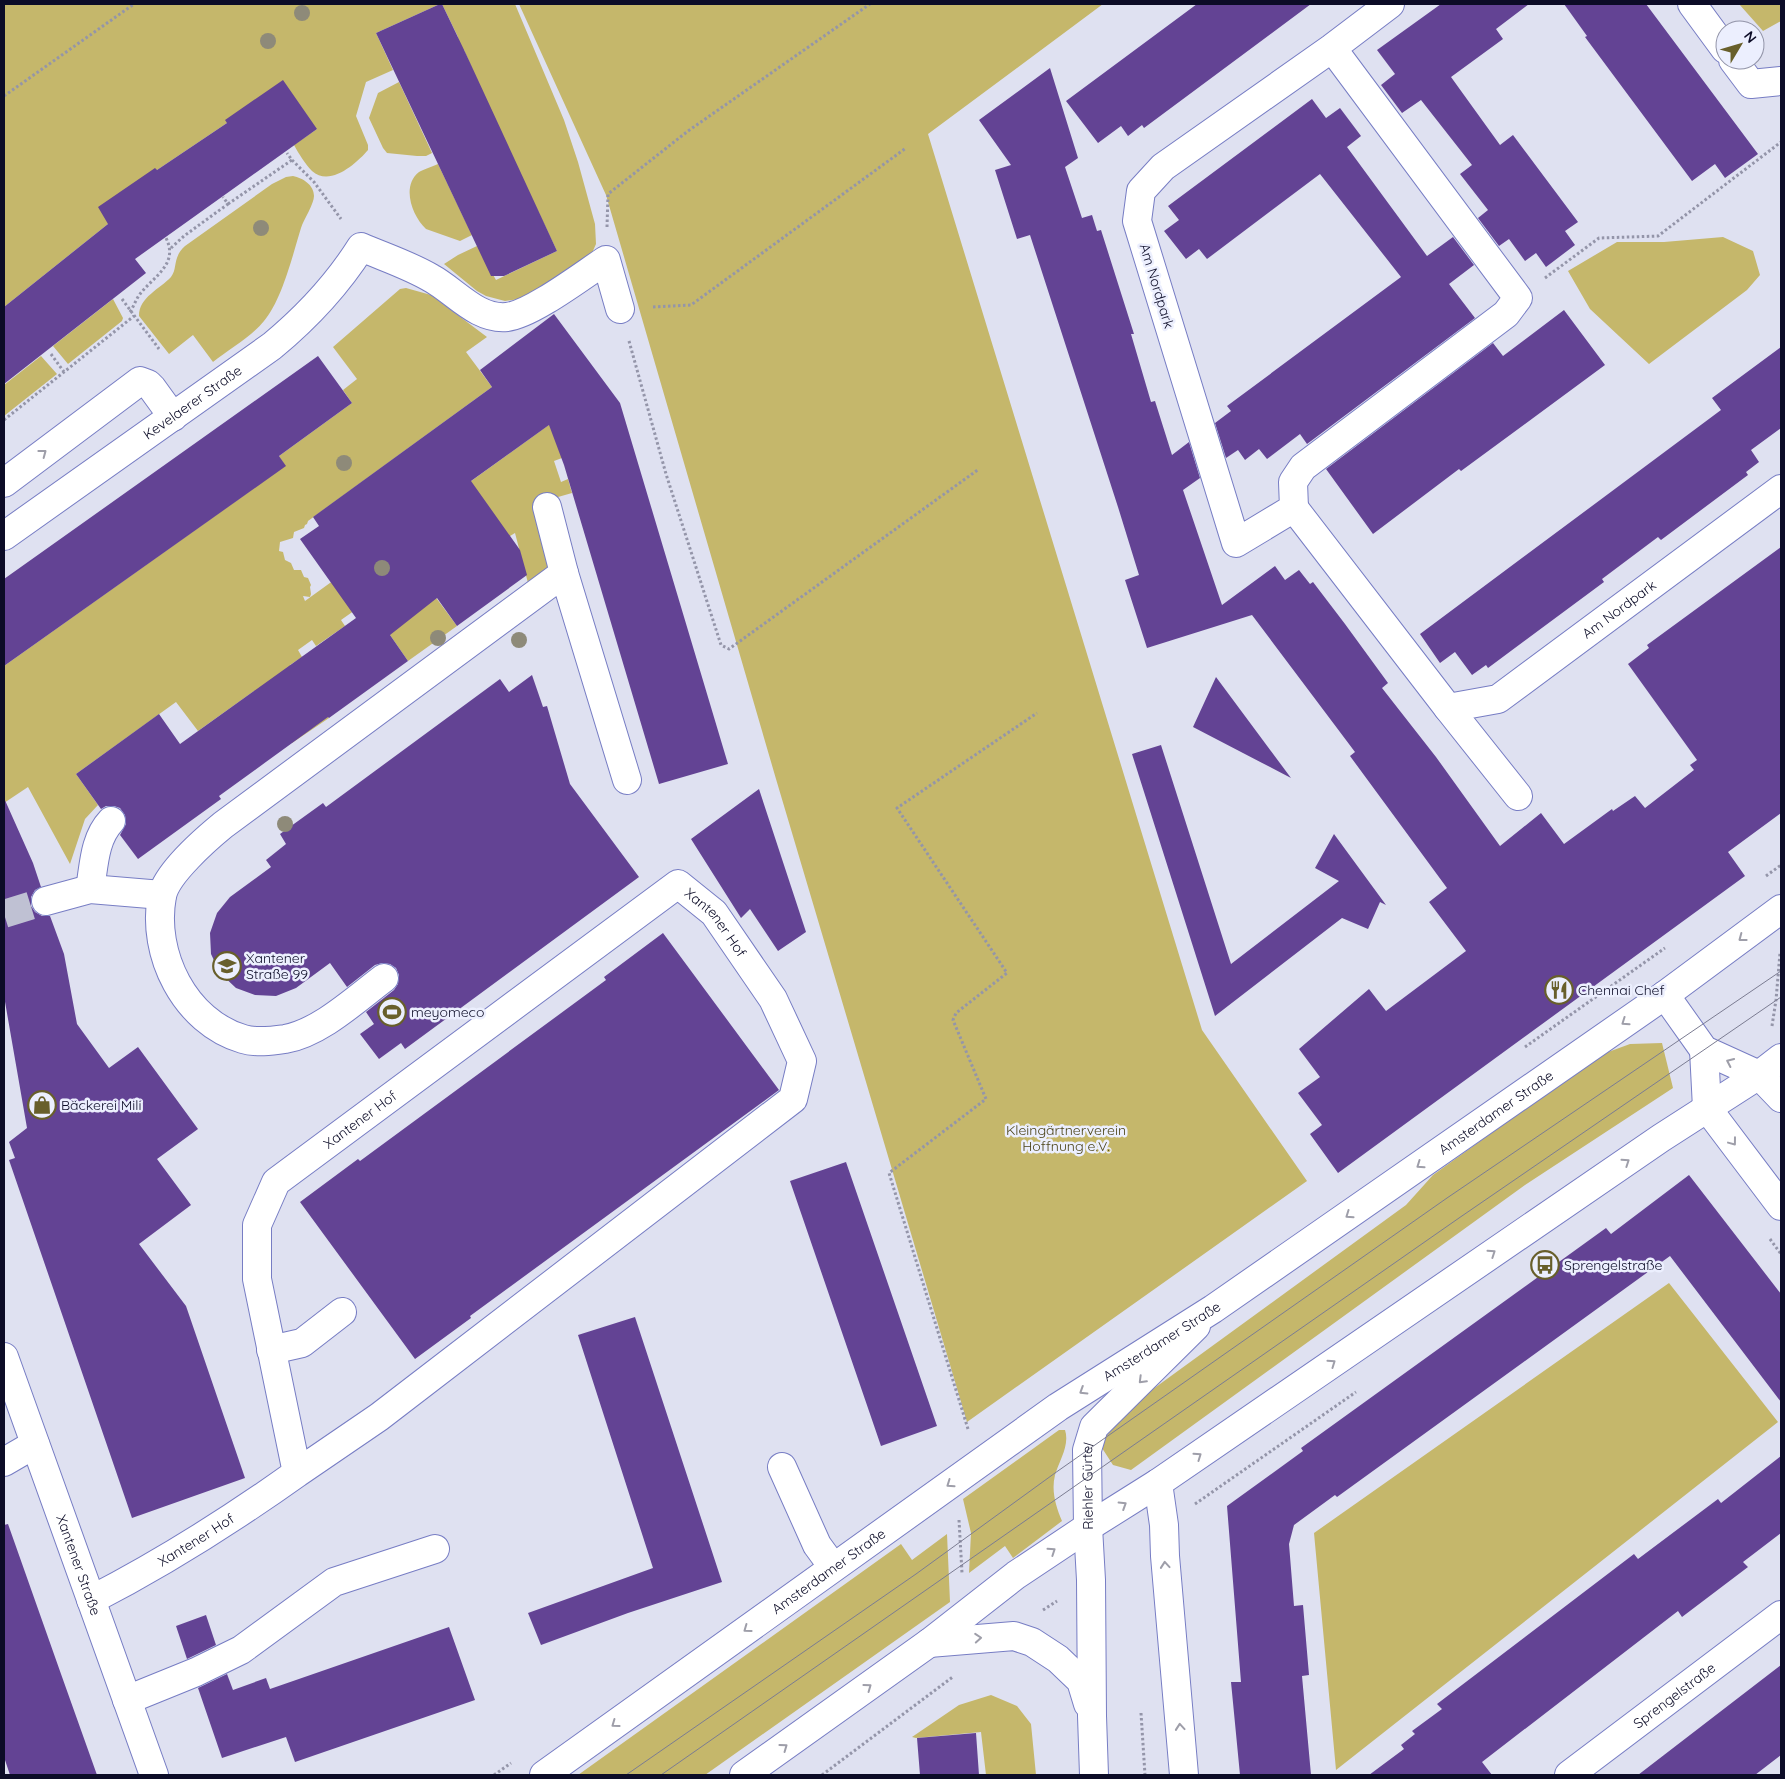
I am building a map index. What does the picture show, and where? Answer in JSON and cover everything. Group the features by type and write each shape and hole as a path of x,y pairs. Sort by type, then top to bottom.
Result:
{"street":[{"name":"Am Nordpark","path":"1294,508 1236,543 1137,221 1141,191 1163,167 1332,48 1390,4"},
{"path":"1692,4 1715,35"},
{"path":"1332,48 1518,298 1506,314 1303,468 1293,482 1294,508 1518,796"},
{"path":"1740,70 1750,84 1781,81"},
{"path":"361,247 433,278 484,313 508,317 537,305 606,260 620,309"},
{"name":"Kevelaerer Straße","path":"4,536 272,346 296,325 329,291 361,247"},
{"path":"4,483 140,381 152,388 173,417"},
{"name":"Am Nordpark","path":"1448,708 1498,699 1781,489"},
{"path":"547,508 564,573 627,780"},
{"path":"384,978 336,1014 306,1033 286,1039 264,1042 237,1037 217,1027 201,1015 186,999 172,975 166,960 162,941 162,894 185,860 223,824 564,573"},
{"path":"90,889 99,840 111,821"},
{"name":"Xantener Hof","path":"91,1600 148,1570 249,1508 379,1417 793,1099 802,1061 773,999 714,913 678,884 276,1182 257,1225 257,1279 297,1473"},
{"path":"46,901 90,889 162,894"},
{"name":"Amsterdamer Straße","path":"544,1775 1058,1407 1214,1309 1665,995 1781,910"},
{"path":"1665,995 1704,1050 1759,1075 1781,1098"},
{"path":"1704,1050 1707,1108 1781,1206"},
{"path":"744,1775 930,1642 1016,1575 1158,1483 1452,1281 1707,1108 1759,1075 1781,1058"},
{"name":"Riehler Gürtel","path":"1094,1775 1087,1450 1094,1427 1214,1309"},
{"path":"271,1350 302,1343 342,1312"},
{"name":"Xantener Straße","path":"4,1356 154,1775"},
{"path":"4,1462 35,1444"},
{"path":"782,1467 817,1545 833,1567"},
{"path":"1158,1483 1164,1525 1184,1775"},
{"path":"127,1700 196,1672 241,1650 334,1582 436,1550"},
{"name":"Sprengelstraße","path":"1569,1775 1781,1615"},
{"name":"Riehler Gürtel","path":"930,1642 1014,1636 1032,1642 1058,1659 1081,1681 1092,1716"}],"path":[{"path":"4,96 134,4"},
{"path":"606,260 608,194 688,131 870,4"},
{"path":"1518,298 1599,238 1658,236 1781,142"},
{"path":"906,148 691,305 620,309 672,492 721,645 729,649 979,470"},
{"path":"287,153 314,182 361,247"},
{"path":"130,312 138,296 163,271 170,249 184,236 292,160"},
{"path":"223,197 228,204"},
{"path":"166,238 170,249"},
{"path":"4,420 134,316"},
{"path":"50,354 64,372"},
{"path":"970,1436 889,1173 986,1099 953,1020 956,1013 1007,973 897,808 1037,714"},
{"path":"1773,956 1780,951 1772,1028 1776,1024"},
{"path":"1164,1525 1360,1390"},
{"path":"959,1511 963,1581"},
{"path":"1009,1636 1041,1612 1091,1580"},
{"path":"822,1775 960,1672"}],"green space":[{"path":"4,4 440,4 376,33 393,70 366,82 356,116 368,145 368,150 350,167 342,172 327,176 319,175 309,168 294,145 317,129 227,123 157,170 108,224 4,307"},
{"path":"442,4 515,4 564,120 595,224 596,244 592,253 520,299 505,301 486,296 444,264 477,246 496,280 557,251 495,121 464,50 460,51 458,37"},
{"name":"Kleingärtnerverein Hoffnung e.V.","path":"519,4 1103,4 928,134 1202,1030 1307,1181 967,1422 776,779 606,195"},
{"path":"1739,4 1781,4 1781,21 1765,30 1765,20 1753,20"},
{"path":"399,82 432,153 426,156 387,153 369,118 378,93"},
{"path":"438,164 472,235 460,241 426,229 416,217 410,201 411,185 414,178 419,172"},
{"path":"293,176 304,180 310,185 314,192 314,199 301,228 282,289 264,321 240,343 213,362 193,335 169,354 139,316 140,309 146,298 171,277 178,255 185,246 272,184 286,177"},
{"path":"1723,237 1753,251 1760,275 1747,290 1649,364 1590,309 1568,271 1617,242 1664,242"},
{"path":"406,288 431,295 487,337 466,352 492,387 308,521 304,528 294,532 293,538 280,542 279,551 283,552 285,560 291,563 294,570 301,570 304,577 308,578 311,585 311,594 310,597 303,596 305,601 593,393 562,458 554,461 561,482 568,479 572,493 551,499 533,508 549,569 528,583 515,533 411,564 457,626 408,661 390,635 358,608 341,620 345,626 316,646 312,640 298,650 302,657 290,665 329,718 292,743 254,691 198,731 176,702 76,774 98,805 85,819 70,864 28,787 4,803 4,666 285,466 279,456 352,403 343,390 357,379 333,347 400,289"},
{"path":"113,299 123,318 122,321 68,364 53,346"},
{"path":"41,356 57,374 4,416 4,385"},
{"path":"1662,1043 1673,1088 1525,1185 1131,1470 1113,1465 1102,1448 1107,1435 1138,1400 1406,1205 1433,1175 1600,1055 1630,1044"},
{"path":"1669,1283 1778,1422 1336,1770 1314,1533"},
{"path":"1059,1430 1065,1430 1066,1441 1055,1475 1054,1493 1062,1521 1013,1558 1005,1546 969,1573 971,1533 963,1499"},
{"path":"947,1534 950,1602 705,1775 578,1775 901,1544 912,1560"},
{"path":"991,1695 1017,1706 1031,1724 1036,1775 986,1775 981,1732 912,1737 959,1705"}],"building":[{"path":"442,4 466,54 557,251 504,276 491,276 376,33"},
{"path":"1197,4 1311,4 1144,128 1142,125 1128,136 1121,126 1098,143 1066,101"},
{"path":"1441,4 1529,4 1496,29 1503,39 1451,77 1500,145 1513,135 1578,222 1565,231 1575,245 1546,267 1536,253 1525,261 1509,239 1499,246 1478,218 1488,210 1460,174 1472,165 1421,100 1402,113 1381,85 1395,74 1377,50"},
{"path":"1564,4 1646,4 1758,154 1725,178 1715,164 1692,181 1585,37 1587,36"},
{"path":"1050,68 1078,158 1065,167 1082,218 1092,215 1097,231 1101,230 1134,334 1131,334 1151,402 1155,401 1172,455 1189,442 1200,478 1183,490 1222,605 1275,566 1285,580 1299,570 1310,584 1313,582 1388,683 1382,688 1436,757 1500,846 1541,813 1564,844 1612,809 1613,811 1635,796 1645,808 1694,770 1690,765 1697,760 1628,664 1649,648 1647,645 1781,547 1781,813 1728,852 1745,876 1338,1173 1310,1134 1322,1125 1298,1093 1320,1077 1299,1049 1369,989 1386,1011 1466,951 1429,902 1447,888 1350,756 1355,752 1252,615 1147,648 1125,580 1139,575 1118,507 1030,235 1017,239 995,170 1011,165 979,120"},
{"path":"283,80 317,129 135,259 146,273 4,384 4,307 108,224 98,207 155,168 157,170 227,123 225,120"},
{"path":"1312,99 1326,118 1340,108 1361,136 1347,147 1427,256 1453,237 1474,265 1449,284 1475,318 1307,444 1300,434 1267,459 1259,449 1245,460 1238,450 1226,458 1215,423 1231,411 1227,406 1401,277 1320,174 1207,259 1199,249 1186,259 1164,231 1179,220 1168,206"},
{"path":"1564,310 1605,365 1461,471 1459,469 1373,534 1326,469 1493,343 1503,356"},
{"path":"554,314 620,403 728,764 659,784 564,465 549,425 471,481 520,550 527,575 457,626 437,598 390,635 408,661 219,796 221,799 138,859 120,835 126,824 125,815 120,808 106,806 101,809 76,774 159,714 180,744 356,618 300,539 319,526 313,517 492,387 480,370"},
{"path":"1781,347 1781,428 1751,450 1759,462 1746,472 1748,475 1661,540 1658,537 1602,579 1604,582 1488,668 1486,665 1472,675 1455,652 1440,663 1420,634 1721,410 1712,398"},
{"path":"318,356 352,403 279,456 286,466 4,666 4,579"},
{"path":"532,675 543,707 547,706 570,784 639,877 405,1049 401,1043 379,1059 360,1034 374,1024 366,1012 394,990 398,984 399,975 396,968 390,964 382,963 375,965 347,987 330,963 296,988 276,996 255,995 236,988 220,973 211,954 210,933 217,913 230,897 271,867 266,860 286,844 280,834 323,803 326,807 500,679 509,692"},
{"path":"1216,677 1291,778 1193,727"},
{"path":"1161,745 1231,964 1339,881 1315,868 1334,834 1386,905 1380,902 1368,929 1342,918 1215,1016 1132,754"},
{"path":"759,789 806,932 778,951 750,909 741,918 691,839"},
{"path":"4,798 33,863 41,887 35,890 31,897 31,906 35,912 42,916 50,916 64,954 77,1024 109,1068 138,1047 198,1129 157,1159 191,1205 139,1244 186,1306 245,1478 132,1518 9,1160 15,1158 9,1142 27,1128 4,996"},
{"path":"663,933 779,1090 470,1316 471,1318 415,1359 300,1202 358,1159 360,1161 606,980 604,977"},
{"path":"846,1162 937,1426 881,1446 790,1181"},
{"path":"1689,1175 1781,1294 1781,1402 1670,1256 1337,1497 1335,1495 1294,1525 1289,1544 1294,1606 1303,1605 1309,1675 1302,1676 1311,1775 1240,1775 1231,1682 1241,1682 1227,1506 1303,1451 1301,1448 1606,1228 1611,1234"},
{"path":"635,1317 722,1582 628,1613 541,1645 528,1613 653,1568 578,1335"},
{"path":"1781,1456 1781,1533 1743,1562 1748,1567 1682,1617 1678,1611 1482,1762 1492,1775 1369,1775 1404,1749 1401,1745 1415,1734 1412,1731 1442,1709 1437,1704 1634,1554 1638,1559 1718,1499 1721,1503"},
{"path":"8,1524 97,1775 10,1775 4,1757 4,1525"},
{"path":"206,1615 216,1645 187,1659 176,1626"},
{"path":"449,1627 475,1700 295,1762 286,1737 222,1758 198,1688 227,1674 233,1690 266,1678 270,1689"},
{"path":"1781,1665 1781,1755 1755,1775 1638,1775"},
{"path":"976,1733 979,1775 920,1775 917,1738"}],"tunnel":[{"path":"4,914 46,901"}],"tram line":[{"path":"626,1775 916,1574 1055,1473 1447,1198 1781,971"},
{"path":"661,1775 1459,1218 1781,997"}],"place":[{"name":"Xantener Straße 99","path":"227,966"},
{"name":"Chennai Chef","path":"1559,990"},
{"name":"meyomeco","path":"392,1012"},
{"name":"Bäckerei Mili","path":"42,1105"},
{"name":"Sprengelstraße","path":"1545,1265"}]}
